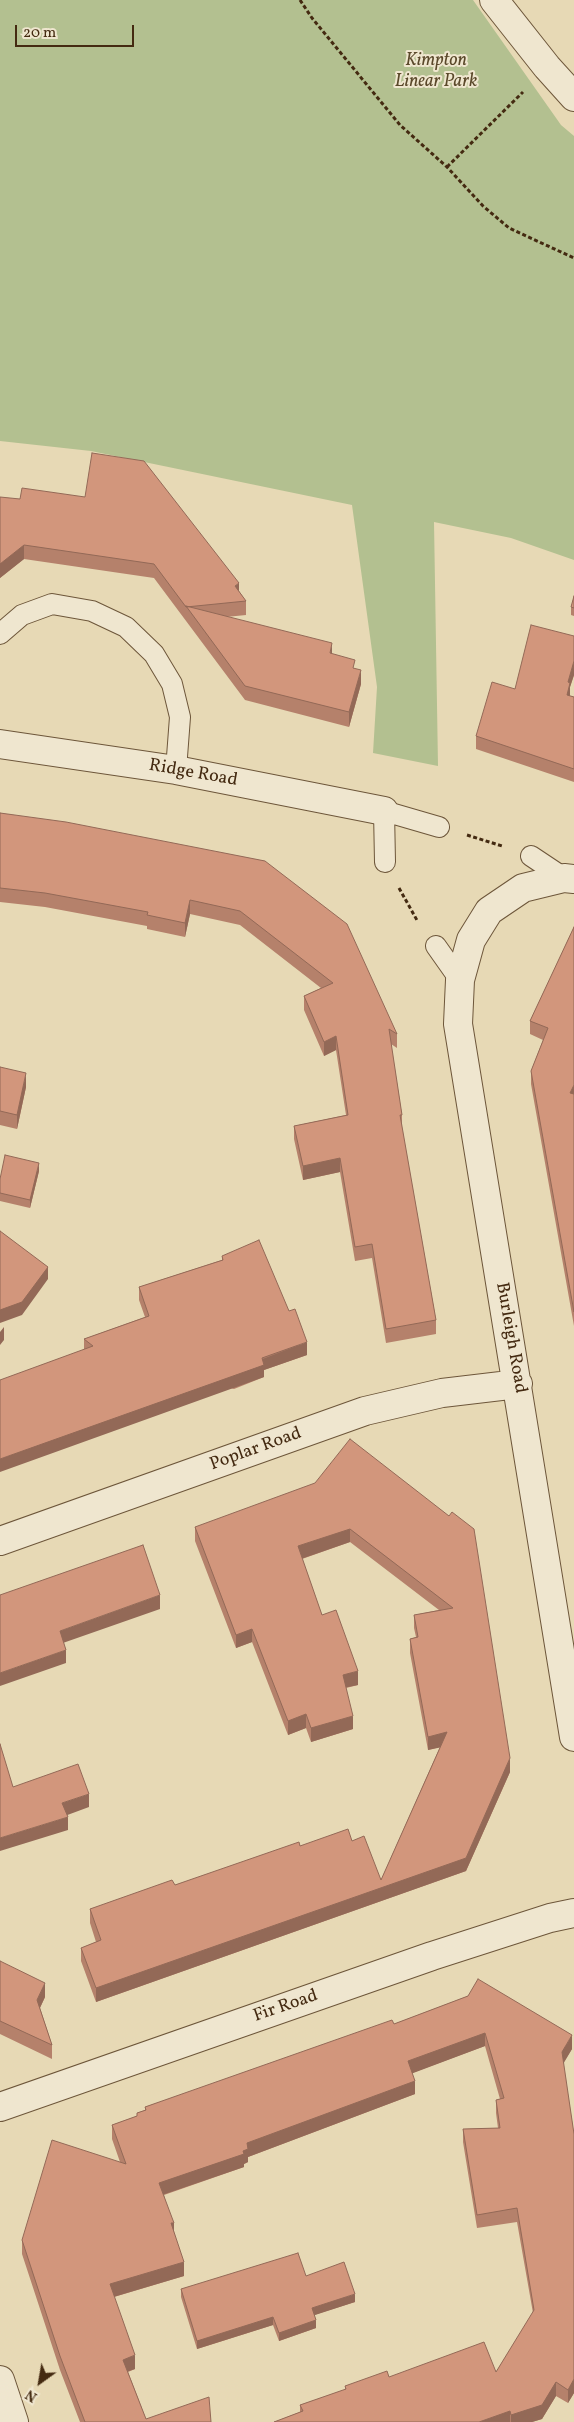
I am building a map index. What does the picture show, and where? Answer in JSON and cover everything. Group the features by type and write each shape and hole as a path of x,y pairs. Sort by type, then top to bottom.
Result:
{"street":[{"path":"494,0 547,67 574,97"},
{"name":"Ridge Road","path":"0,744 176,770 384,811"},
{"name":"Burleigh Road","path":"569,879 522,888 489,911 471,940 460,980 458,1024 574,1737"},
{"name":"Poplar Road","path":"0,1541 365,1412 442,1394 518,1384"},
{"name":"Fir Road","path":"0,2107 432,1956 550,1918 574,1913"},
{"path":"0,2380 14,2422"}],"lane":[{"path":"0,634 22,615 52,604 92,611 126,627 154,654 172,684 180,717 176,770"},
{"path":"386,862 384,811 439,827"},
{"path":"531,856 569,879"},
{"path":"436,946 460,980"}],"path":[{"path":"300,0 312,18 400,125 447,167 483,206 509,228 574,258"},
{"path":"447,167 547,67"},
{"path":"439,827 531,856"},
{"path":"386,862 412,915 436,946"}],"green space":[{"name":"Kimpton Linear Park","path":"0,0 473,0 561,125 574,136 574,560 511,538 434,522 438,766 373,753 377,687 352,505 91,451 0,441"}],"building":[{"path":"92,453 144,461 239,583 235,586 246,601 186,607 154,564 24,545 0,564 0,497 20,499 22,488 85,497"},
{"path":"574,596 574,608 571,607"},
{"path":"186,606 332,643 330,653 355,660 353,668 361,670 349,712 245,686"},
{"path":"531,625 574,636 574,661 568,682 570,683 567,695 574,697 574,769 476,736 492,682 515,689"},
{"path":"0,813 66,822 265,861 347,924 397,1034 389,1029 402,1115 400,1115 436,1320 386,1329 372,1244 355,1247 340,1158 303,1166 294,1126 348,1115 336,1036 324,1042 304,996 333,983 240,911 190,900 185,923 147,915 148,912 45,893 0,888"},
{"path":"574,927 574,1085 570,1093 574,1094 574,1312 531,1071 548,1028 530,1021"},
{"path":"0,1067 26,1073 17,1115 0,1111"},
{"path":"5,1155 39,1163 30,1200 0,1193 0,1179"},
{"path":"0,1231 48,1267 22,1302 0,1310"},
{"path":"259,1240 289,1311 295,1309 307,1342 262,1358 264,1365 0,1459 0,1380 93,1346 84,1339 149,1316 139,1287 223,1260 222,1256"},
{"path":"350,1439 449,1516 452,1512 474,1529 510,1758 466,1858 96,1988 81,1948 101,1940 90,1909 172,1880 175,1885 299,1842 300,1846 348,1829 352,1841 364,1836 381,1880 447,1732 428,1737 410,1639 418,1637 414,1615 453,1608 350,1529 298,1546 322,1615 336,1610 358,1671 343,1675 353,1716 311,1728 306,1714 288,1721 252,1629 236,1635 195,1527 315,1483"},
{"path":"143,1545 160,1595 60,1631 66,1650 0,1673 0,1595"},
{"path":"0,1744 13,1787 78,1764 89,1794 62,1803 68,1817 0,1838"},
{"path":"0,1961 45,1983 37,2000 52,2045 0,2021"},
{"path":"478,1979 572,2035 562,2052 574,2134 574,2379 568,2390 556,2382 542,2405 511,2415 510,2411 479,2422 274,2422 303,2411 300,2405 346,2389 345,2386 387,2371 389,2377 484,2342 496,2372 534,2310 517,2208 477,2215 463,2129 500,2128 496,2100 504,2098 485,2033 408,2061 415,2081 247,2143 248,2149 243,2151 244,2154 159,2183 174,2223 171,2223 184,2262 110,2284 135,2355 123,2360 146,2419 209,2397 211,2422 85,2422 60,2356 22,2240 52,2140 126,2164 112,2125 137,2116 137,2113 146,2110 145,2107 392,2020 394,2024 468,1996"},
{"path":"298,2253 306,2276 344,2262 355,2294 312,2308 316,2320 279,2333 273,2317 197,2341 181,2289"}]}
